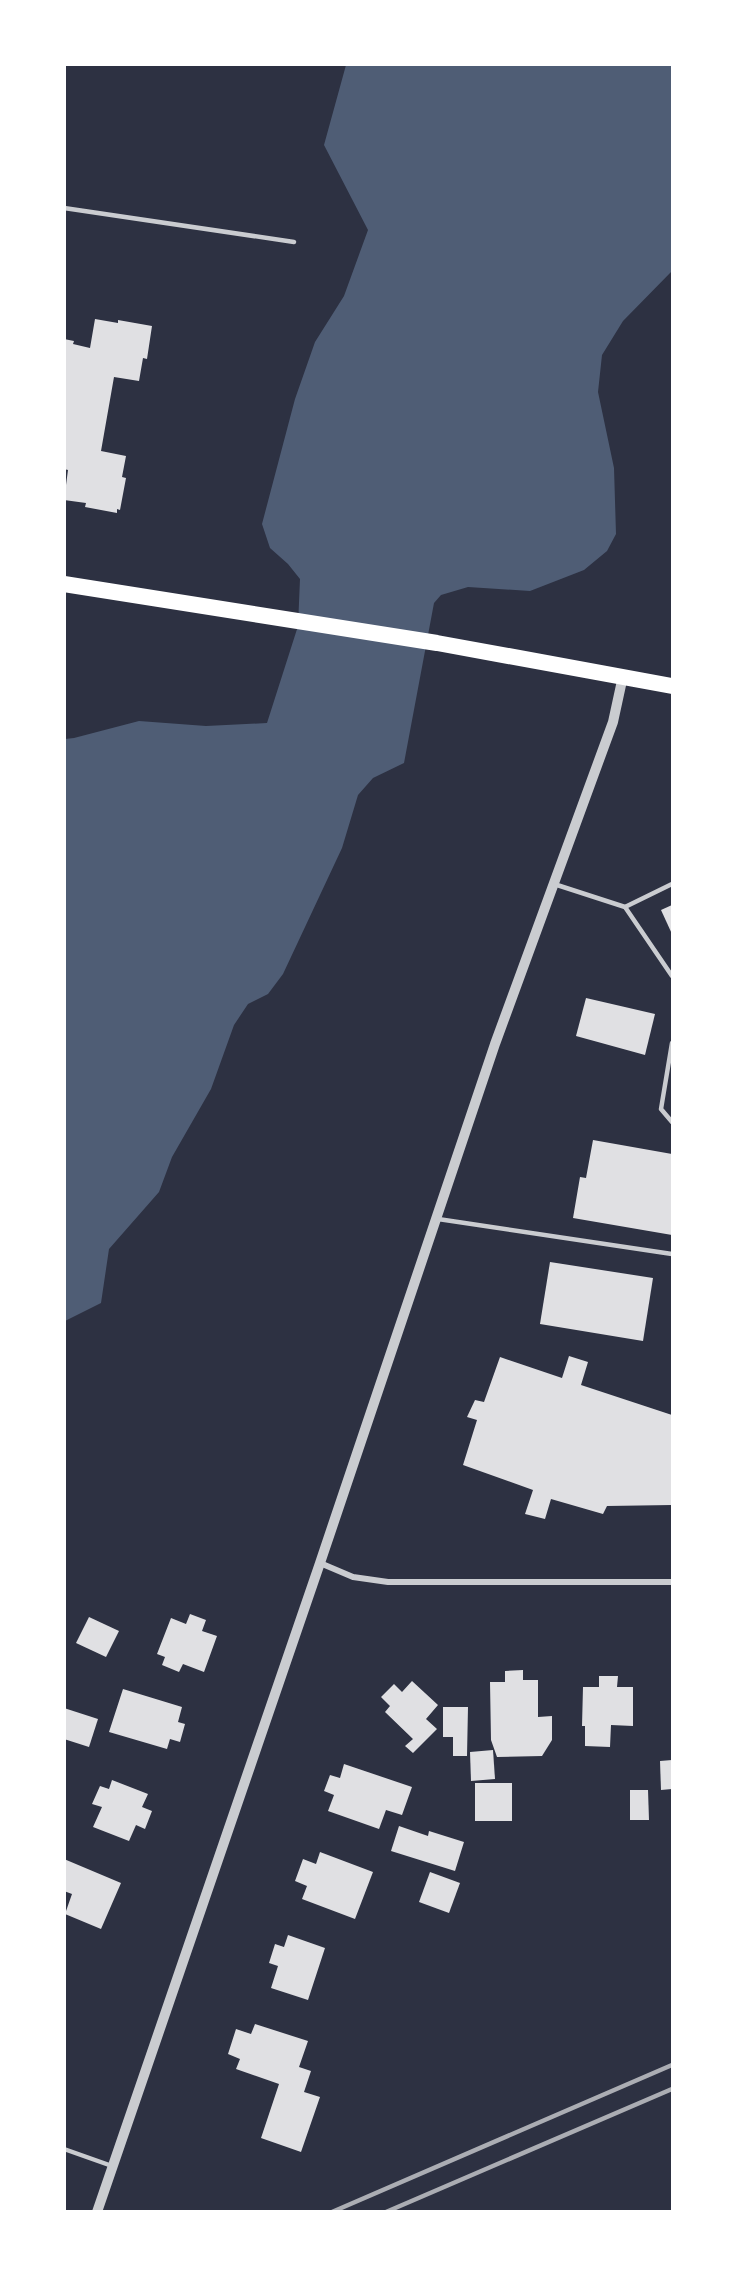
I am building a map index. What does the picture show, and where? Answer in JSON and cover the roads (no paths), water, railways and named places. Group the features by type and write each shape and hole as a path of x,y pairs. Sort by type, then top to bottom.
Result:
{"highway":[{"path":"64,584 294,619 672,686"}],"street":[{"path":"97,2211 320,1563 495,1044 613,722 623,676"},
{"path":"320,1563 353,1577 388,1582 672,1582"}],"lane":[{"path":"64,208 294,242"},
{"path":"554,884 625,908 672,976"},
{"path":"625,908 672,884"},
{"path":"672,1043 661,1109 672,1122"},
{"path":"435,1218 672,1254"},
{"path":"64,2150 112,2166"}],"water":[{"path":"346,65 672,65 672,271 623,321 602,355 598,392 614,468 616,534 607,551 584,570 530,591 468,587 441,595 434,603 404,763 373,778 358,795 342,848 283,974 268,994 248,1004 234,1025 211,1089 172,1157 159,1192 109,1249 101,1303 65,1321 65,739 139,721 206,726 267,723 298,626 300,579 288,564 270,548 262,524 295,399 315,342 344,296 368,230 324,145"}],"railway":[{"path":"332,2212 672,2065"},
{"path":"386,2212 672,2089"}]}
